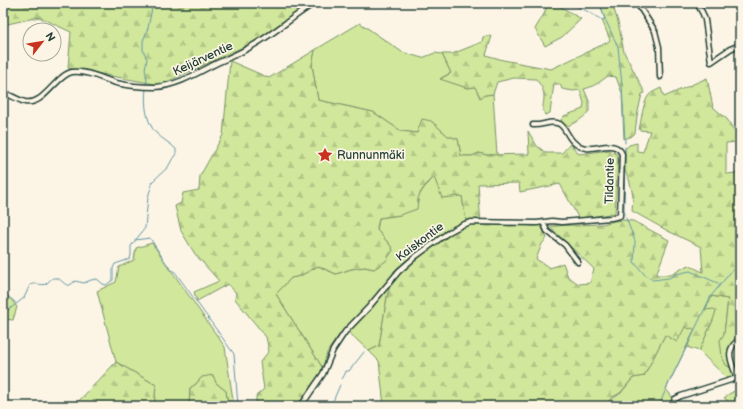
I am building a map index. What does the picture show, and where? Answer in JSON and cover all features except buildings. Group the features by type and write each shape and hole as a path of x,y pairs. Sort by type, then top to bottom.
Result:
{"street":[{"name":"Keijärventie","path":"3,92 25,102 31,102 46,93 65,75 71,72 81,71 127,86 165,86 186,79 218,62 252,47 315,3"},
{"path":"637,3 655,31 659,47 660,77"},
{"path":"698,3 705,20 711,62 730,49 740,45"},
{"name":"Tildantie","path":"533,125 536,126 559,123 571,141 576,145 587,148 614,146 620,150 622,154 620,216"},
{"name":"Kaiskontie","path":"300,406 324,374 333,350 345,332 369,307 399,271 449,232 471,222 587,221 620,216"},
{"path":"544,222 548,231 564,245 578,262"},
{"path":"672,406 675,399 681,396 737,378 730,349 740,339"}],"green space":[{"path":"3,3 310,3 252,43 160,85 68,68 71,32 62,28 62,22 50,22 39,17 3,25"},
{"path":"548,3 556,3 581,19 562,37 545,46 535,29 544,14"},
{"path":"600,3 612,3 618,22 624,52 645,93 642,94 635,133 632,136 624,139 622,93 616,77 608,76 596,84 584,89 589,101 589,111 572,124 565,127 561,120 564,116 583,109 584,103 580,90 573,91 562,89 560,84 554,84 550,113 545,115 543,107 543,92 536,79 514,78 497,82 493,94 485,95 480,98 475,87 467,88 440,79 451,73 442,54 452,54 482,42 483,37 487,36 492,36 486,55 503,60 551,69 608,42 610,40 602,20 605,19"},
{"path":"360,23 402,52 422,58 435,53 442,54 451,73 441,78 467,88 475,87 485,95 493,94 497,155 486,155 479,153 472,156 461,156 458,139 448,136 431,121 417,133 401,131 373,112 318,100 312,65 315,50"},
{"path":"315,50 312,65 318,100 373,112 401,131 417,133 422,119 431,121 448,136 458,139 461,156 472,156 479,153 486,155 529,154 528,131 537,146 546,153 562,153 570,144 579,154 609,150 617,154 615,213 579,219 560,184 520,192 519,183 478,184 481,225 541,225 547,238 542,244 536,259 550,268 563,263 568,277 579,284 590,283 594,269 549,226 603,224 624,220 633,221 669,240 656,275 671,275 688,265 703,272 701,247 632,211 633,195 629,179 625,171 625,149 629,145 637,143 637,151 643,152 650,131 639,130 644,107 650,94 661,88 664,97 707,78 713,107 727,119 733,129 740,125 740,142 726,143 726,174 740,172 740,336 735,339 728,348 731,368 726,365 722,357 720,340 724,334 728,299 712,296 705,310 714,309 716,311 699,351 687,347 695,330 692,328 690,329 685,327 677,342 665,335 644,376 633,378 620,393 611,398 608,406 384,406 379,361 369,351 379,346 387,297 394,271 453,227 466,220 462,196 442,198 434,177 420,193 417,209 400,215 379,218 377,230 393,250 386,261 374,269 365,267 351,269 336,274 318,266 300,276 291,278 276,294 322,367 321,372 297,406 256,406 256,396 264,389 260,362 269,351 266,337 235,299 236,293 228,284 197,301 194,292 219,281 195,254 181,231 175,206 181,203 183,193 199,190 200,176 223,135 230,61 269,78"},
{"path":"435,176 462,196 466,221 453,227 394,271 387,297 379,346 369,351 345,329 328,351 322,367 276,294 291,278 300,276 318,266 336,274 351,269 365,267 374,269 393,250 377,230 379,218 400,215 418,203 418,197"},
{"path":"152,243 225,347 234,406 228,406 226,391 216,383 202,377 190,388 189,406 154,406 156,385 116,362 97,291 116,282 119,267 134,260 136,248"},
{"path":"3,292 17,307 13,320 3,319"},
{"path":"711,296 728,299 724,334 726,365 731,368 734,373 733,376 728,379 699,351 713,320 705,310"},
{"path":"686,327 692,327 695,330 666,389 673,398 670,406 608,406 611,400 621,393 633,378 644,376 665,335"},
{"path":"116,362 156,385 154,406 74,406"},
{"path":"213,375 216,383 226,391 228,406 189,406 190,388 202,377"},
{"path":"740,388 740,406 720,406 724,405 727,400 724,398"}],"waterway":[{"path":"146,85 147,79 145,69 147,59 143,50 143,41 148,28 153,3"},
{"path":"570,3 602,20 605,19"},
{"path":"600,3 605,20"},
{"path":"606,21 618,47 622,85 625,143"},
{"path":"3,314 24,298 30,285 46,284 54,278 58,278 68,285 71,285 75,281 84,283 97,279 106,285 113,280 113,268 115,264 130,259 131,246 145,228 148,197 153,181 168,167 176,154 176,149 156,133 150,123 145,100 146,89"},
{"path":"625,147 625,214"},
{"path":"626,218 635,241 634,262 645,275 653,280 669,278 676,274 690,271 720,284"},
{"path":"135,240 150,238 169,268 175,272 234,354 238,406"},
{"path":"659,406 711,296 734,268"},
{"path":"3,292 16,303"},
{"path":"342,379 346,371 349,371 364,352"},
{"path":"331,406 340,385"}],"place":[{"name":"Runnunmäki","path":"325,155"}]}
